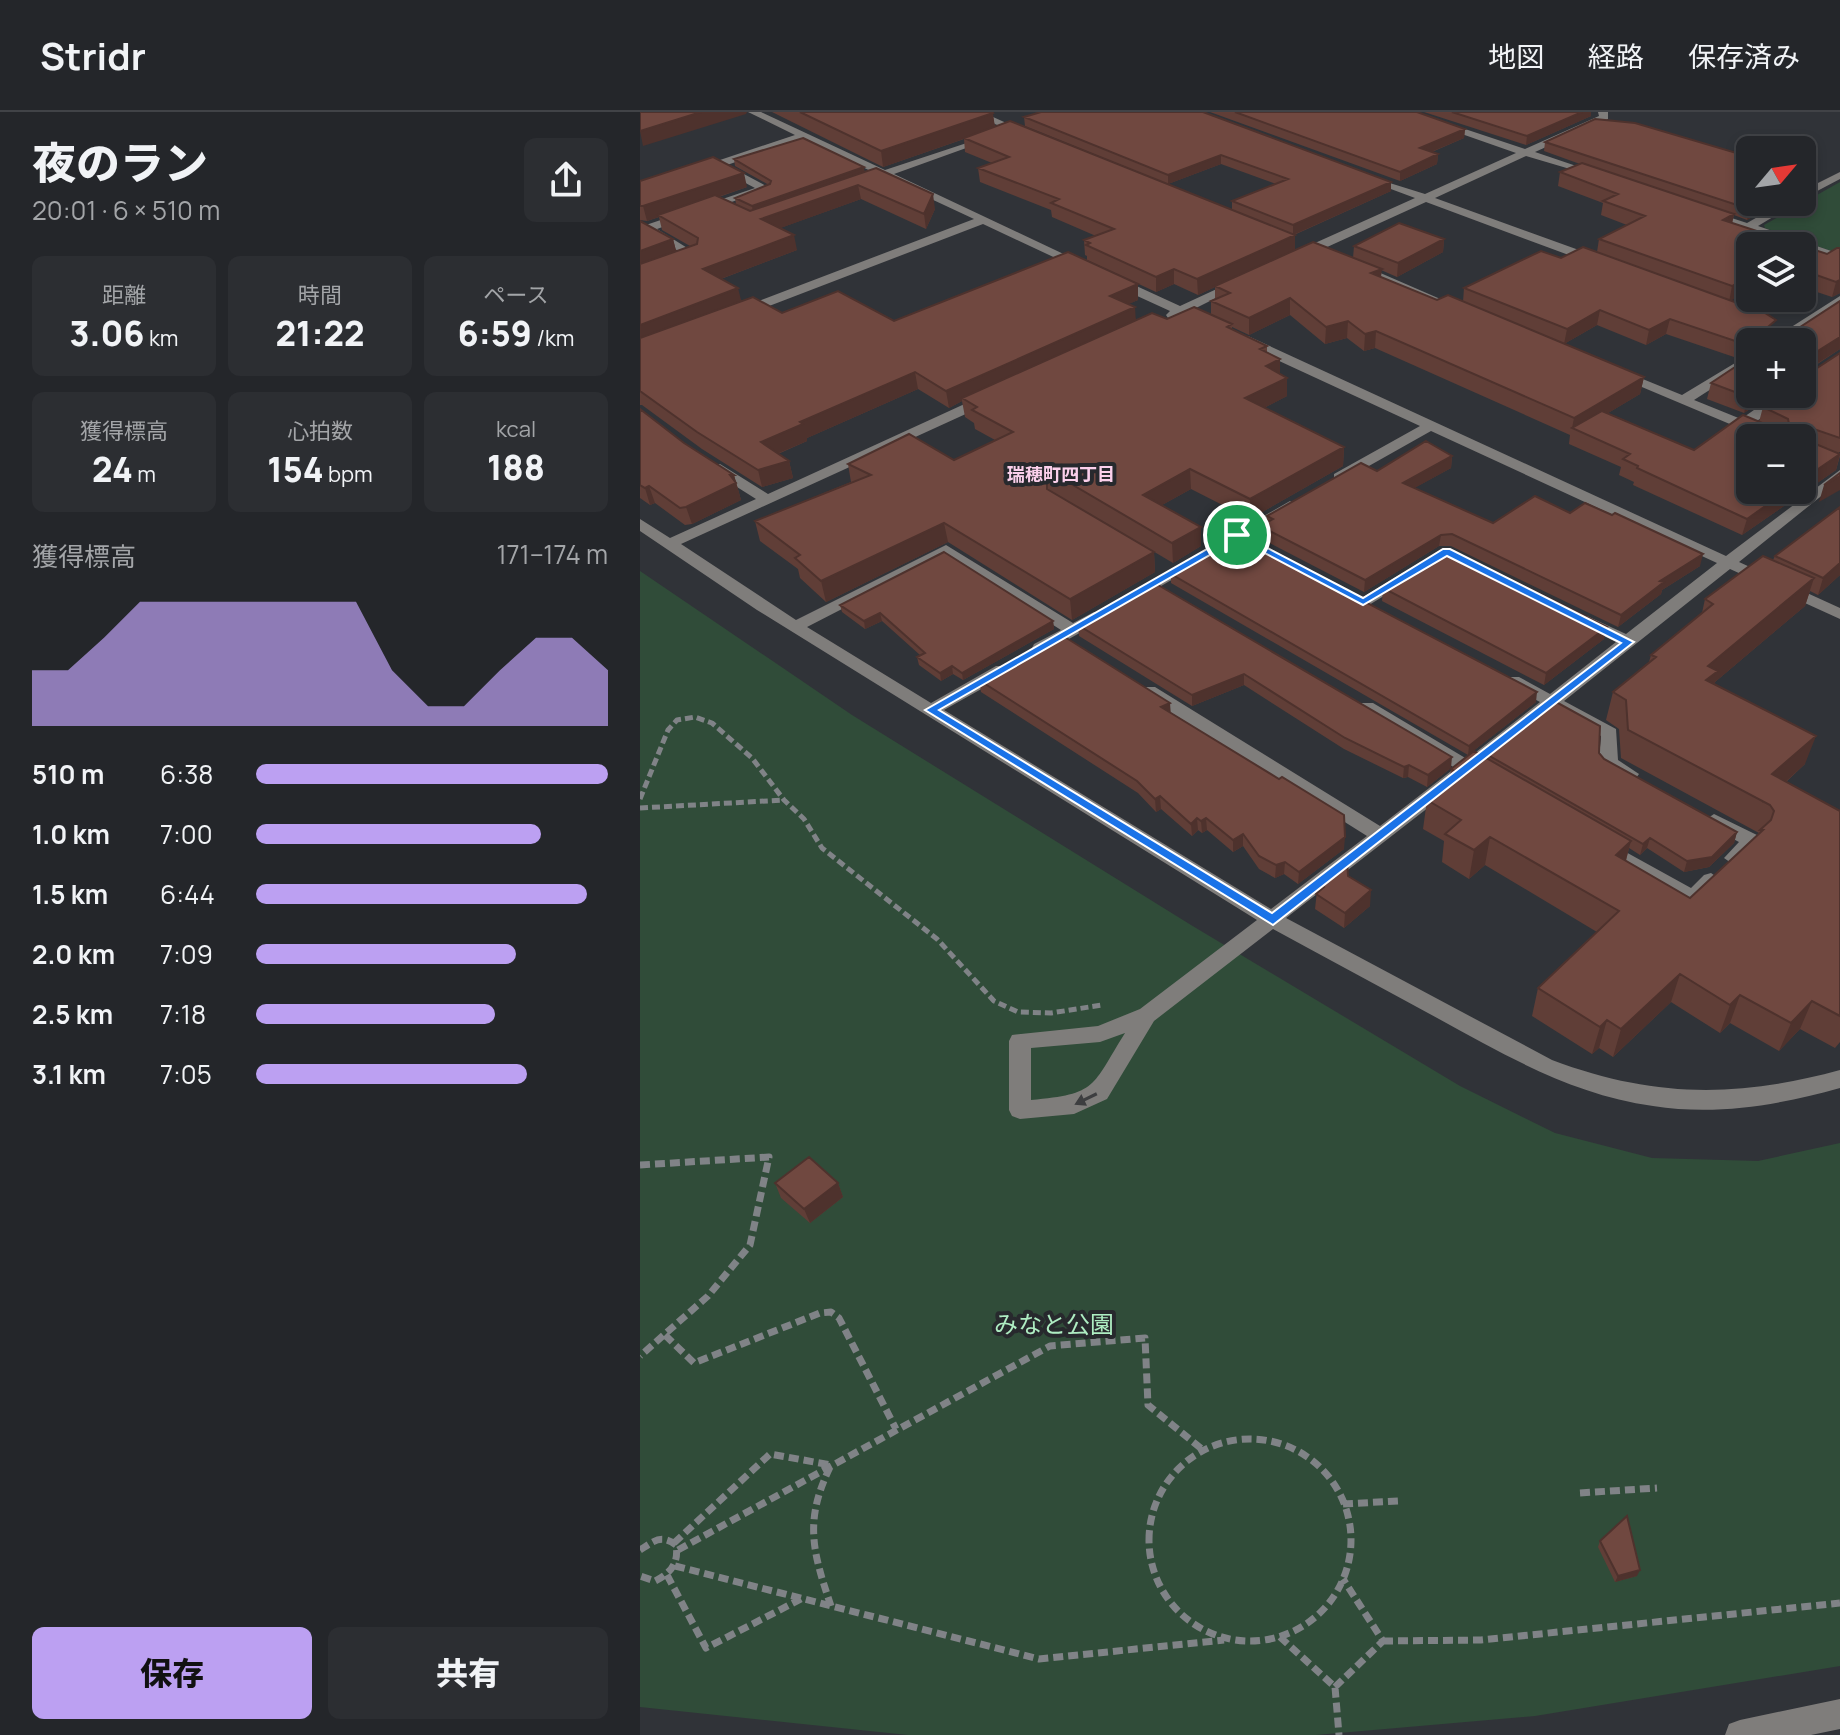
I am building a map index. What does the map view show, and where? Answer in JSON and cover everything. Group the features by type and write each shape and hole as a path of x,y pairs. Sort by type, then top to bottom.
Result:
{"street":[{"path":"753,112 1222,330"},
{"path":"973,112 1042,140"},
{"path":"1404,112 1599,177"},
{"path":"1285,262 1604,115 1619,122"},
{"path":"859,182 1013,128"},
{"path":"704,168 803,136"},
{"path":"643,226 725,206 764,188 717,164"},
{"path":"1353,171 1615,268"},
{"path":"1816,189 1840,175"},
{"path":"1816,183 1823,185"},
{"path":"1688,207 1840,258"},
{"path":"1748,227 1767,216"},
{"path":"723,319 982,220"},
{"path":"640,275 694,256 643,226"},
{"path":"1298,244 1326,255"},
{"path":"1341,261 1469,313"},
{"path":"1155,323 1258,275"},
{"path":"1796,328 1840,300"},
{"path":"1775,326 1780,328"},
{"path":"1236,336 1840,614"},
{"path":"1683,401 1736,367"},
{"path":"1612,372 1740,424"},
{"path":"669,544 996,395"},
{"path":"1743,424 1766,408"},
{"path":"1329,483 1429,426"},
{"path":"707,461 766,499"},
{"path":"1147,1015 1099,1093 1074,1105 1020,1110 1020,1041 1074,1037 1112,1030 1147,1015 1729,563 1837,467"},
{"path":"931,710 1162,588 1168,569 1244,539 1303,498"},
{"path":"640,524 795,627 1273,920 1531,1059 1583,1083 1668,1101 1712,1101 1791,1094 1840,1079"},
{"path":"795,627 946,550 1069,637"},
{"path":"1363,602 1422,566"},
{"path":"1573,614 1629,642"},
{"path":"1497,673 1610,733 1609,763 1648,784"},
{"path":"1128,678 1380,835"},
{"path":"1346,695 1500,788"},
{"path":"1583,835 1693,898 1752,841 1700,813"},
{"path":"1074,1037 1098,1041 1111,1056 1111,1076"},
{"path":"1740,1735 1840,1714"}],"path":[{"path":"640,799 668,730 677,720 685,717 712,723 752,758 784,800 804,819 822,848 937,939 994,1001 1018,1012 1051,1013 1095,1008 1110,1002"},
{"path":"640,808 784,800"},
{"path":"640,1165 769,1157 750,1245 708,1296 640,1356"},
{"path":"665,1335 694,1363 820,1313 831,1312 839,1318 896,1429"},
{"path":"676,1547 1050,1346 1145,1338 1148,1405 1203,1450"},
{"path":"675,1566 1039,1659 1229,1640 1255,1642 1280,1637 1303,1627 1322,1611 1343,1578 1351,1544 1343,1504 1328,1476 1291,1447 1268,1440 1245,1439 1203,1450 1181,1465 1166,1483 1150,1528 1149,1552 1167,1598 1184,1617 1206,1631 1229,1640"},
{"path":"640,1576 644,1580 655,1581 667,1575 675,1566 676,1547 770,1454 831,1465"},
{"path":"831,1465 818,1489 809,1535 831,1606"},
{"path":"1580,1493 1657,1488"},
{"path":"1343,1504 1398,1501"},
{"path":"640,1550 658,1538 676,1547"},
{"path":"667,1575 706,1648 802,1599"},
{"path":"1343,1578 1383,1641"},
{"path":"1335,1687 1383,1641 1481,1640 1840,1603"},
{"path":"1280,1637 1335,1687 1339,1735"}],"green space":[{"path":"1840,182 1840,254 1816,246 1816,232 1777,232 1765,228 1764,225 1780,216 1816,216 1816,196"},
{"name":"みなと公園","path":"640,571 852,715 1191,925 1460,1086 1555,1133 1652,1158 1758,1161 1840,1143 1840,1666 1535,1716 1316,1735 908,1735 640,1707"}],"building":[{"path":"640,112 701,112 640,131"},
{"path":"800,112 992,112 993,113 881,151"},
{"path":"1041,112 1203,112 1391,182 1293,225 1232,201 1288,179 1221,155 1168,175 1024,117"},
{"path":"1235,112 1417,112 1465,129 1420,148 1438,154 1400,172"},
{"path":"1452,112 1582,112 1527,136"},
{"path":"1595,119 1635,123 1736,153 1736,205 1545,142"},
{"path":"1010,121 1295,235 1197,279 1174,269 1156,277 1086,245 1090,243 1084,240 1114,229 1051,203 1059,199 978,168 1009,157 964,138"},
{"path":"803,138 864,167 752,206 735,198 771,181 734,159"},
{"path":"713,157 744,173 640,206 640,181"},
{"path":"1582,163 1734,214 1723,220 1760,232 1736,232 1736,284 1732,286 1599,239 1645,216 1603,201 1618,194 1560,172"},
{"path":"876,168 933,194 924,214 858,185 761,219 794,235 703,269 738,288 640,325 640,264 697,244 698,238 658,215 715,195 750,211"},
{"path":"640,221 673,239 640,251"},
{"path":"1399,223 1444,239 1398,263 1354,246"},
{"path":"1313,242 1382,269 1371,273 1437,300 1448,295 1644,377 1574,418 1376,331 1365,334 1348,321 1326,327 1290,298 1249,318 1211,301 1230,293 1215,286"},
{"path":"1583,247 1736,302 1736,312 1762,312 1776,320 1769,326 1771,328 1736,328 1736,341 1670,319 1649,330 1600,310 1567,329 1464,288 1541,251 1561,258"},
{"path":"1840,248 1840,280 1836,282 1816,275 1816,250 1827,254"},
{"path":"1068,252 1138,284 1110,296 1135,307 946,391 915,372 761,442 789,461 758,470 640,391 640,338 753,297 782,313 838,291 894,321"},
{"path":"1840,301 1840,337 1816,352 1816,328 1799,328"},
{"path":"1194,307 1232,324 1227,327 1267,346 1260,349 1280,359 1266,366 1287,378 1245,398 1344,447 1250,499 1190,469 1143,495 1201,527 1172,543 1061,478 1047,478 1047,489 1154,552 1070,599 944,523 821,581 795,558 800,555 755,521 871,475 848,464 909,434 954,460 1013,432 972,410 977,407 962,398 1152,313 1167,319"},
{"path":"1840,353 1840,438 1816,430 1816,424 1789,424 1788,419 1765,408 1816,408 1816,369"},
{"path":"1736,366 1736,392 1711,383"},
{"path":"640,409 684,443 734,475 730,475 736,483 680,508 649,486 645,488 640,485"},
{"path":"1602,411 1694,450 1743,415 1765,424 1736,424 1736,504 1768,504 1747,519 1637,468 1623,459 1630,454 1572,428"},
{"path":"1426,441 1452,456 1403,483 1493,523 1535,496 1570,513 1585,503 1612,515 1615,513 1703,554 1660,581 1664,582 1621,615 1452,534 1441,535 1365,580 1260,526 1273,519 1267,516 1361,463 1377,471"},
{"path":"1816,444 1840,454 1816,470"},
{"path":"1840,507 1840,563 1823,578 1775,556"},
{"path":"1243,538 1537,692 1469,746 1171,574 1218,547 1223,549"},
{"path":"1449,549 1607,627 1546,673 1383,588"},
{"path":"944,552 1053,621 962,673 952,666 940,673 917,657 925,653 880,613 864,621 840,605"},
{"path":"1763,556 1814,578 1708,666 1718,671 1706,680 1816,736 1772,774 1840,811 1840,1016 1812,1001 1791,1023 1740,995 1730,1005 1680,974 1621,1029 1607,1020 1600,1027 1538,988 1619,911 1490,837 1474,850 1445,834 1461,820 1427,800 1460,774 1451,769 1474,751 1631,841 1616,855 1690,898 1763,830 1760,830 1771,820 1774,811 1770,805 1628,730 1626,700 1613,692 1656,657 1651,655 1713,604 1705,599"},
{"path":"1153,582 1452,757 1428,775 1409,765 1404,767 1345,738 1244,674 1192,695 1078,625"},
{"path":"1060,634 1170,703 1161,707 1344,815 1345,837 1299,872 1285,862 1276,865 1259,856 1243,834 1233,840 1206,818 1201,821 1197,818 1191,824 1160,796 1155,799 1137,781 979,680"},
{"path":"1556,702 1600,726 1599,753 1604,759 1737,832 1712,857 1687,861 1650,838 1643,844 1488,755"},
{"path":"1347,860 1348,876 1371,890 1345,913 1316,894 1324,887 1318,882"},
{"path":"809,1157 838,1183 804,1209 775,1183"},
{"path":"1627,1516 1640,1570 1618,1576 1600,1541"}],"district":[{"name":"瑞穂町四丁目","path":"1061,474"}],"route":[{"path":"1237,535 1363,602 1446,552 1629,642 1273,920 931,710 1237,535"}]}
